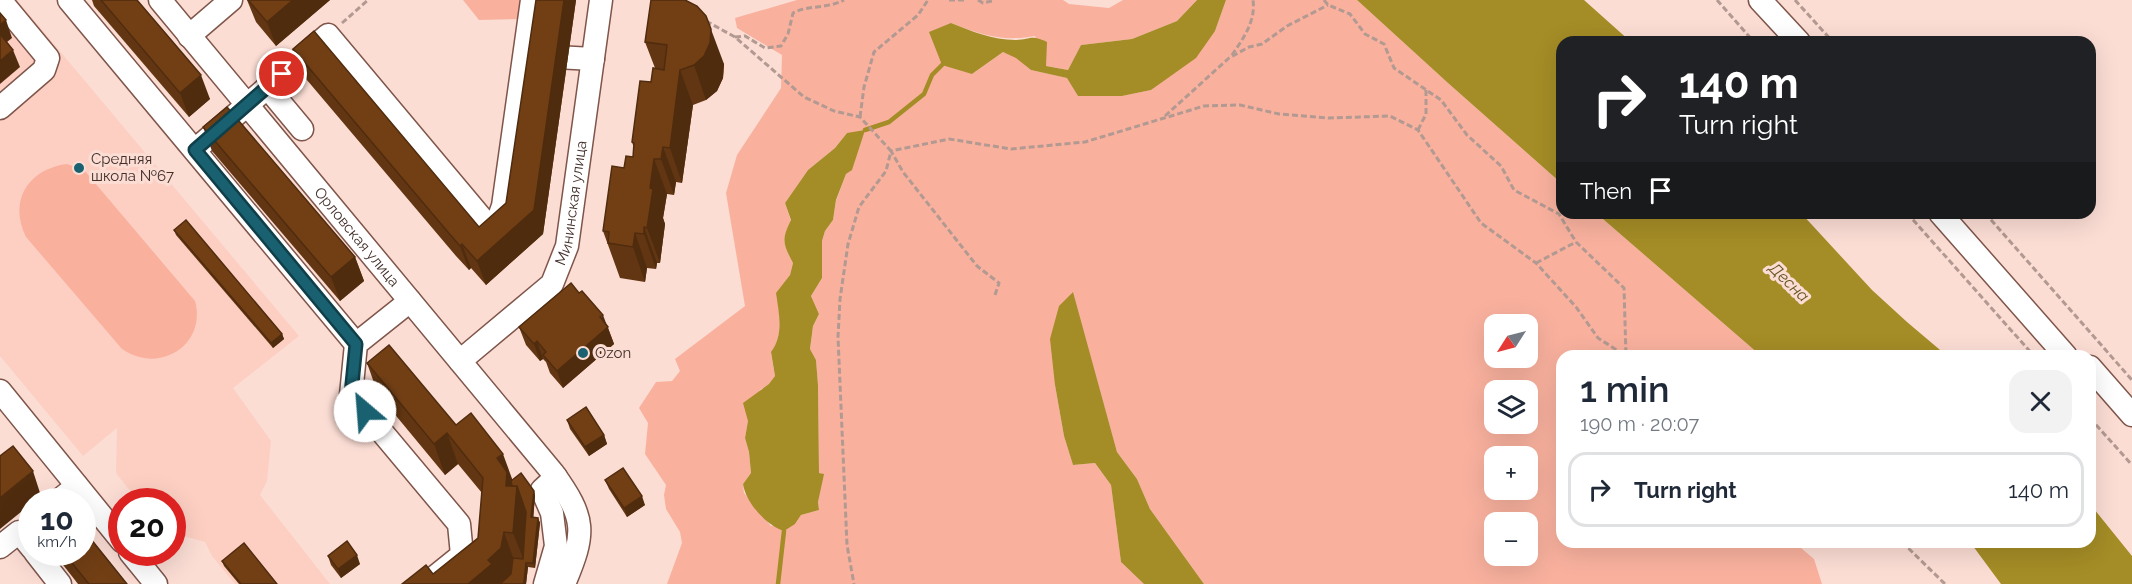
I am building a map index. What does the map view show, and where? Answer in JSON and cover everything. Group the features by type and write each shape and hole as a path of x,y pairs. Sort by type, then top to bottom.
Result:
{"street":[{"path":"0,0 48,58 44,70 0,108"},
{"path":"69,0 356,344 351,394 459,524 462,555 426,584"},
{"name":"Орловская улица","path":"160,0 571,497 579,517 579,537 575,557 564,584"},
{"path":"189,36 231,0"},
{"path":"195,150 328,35 489,227 498,220 503,206 532,0"},
{"name":"Мининская улица","path":"460,361 552,284 567,246 602,0"},
{"path":"1748,0 1781,36"},
{"path":"1760,0 1793,36"},
{"path":"524,55 593,59"},
{"path":"267,87 302,129"},
{"path":"1945,219 2061,350"},
{"path":"1958,219 2074,350"},
{"path":"356,344 410,301"},
{"path":"2096,374 2132,415"},
{"path":"2096,389 2132,430"},
{"path":"0,392 108,524"},
{"path":"545,584 556,546 552,513 542,490 555,475"},
{"path":"0,547 18,538"},
{"path":"45,566 60,584"},
{"path":"141,566 156,584"}],"path":[{"path":"328,35 368,0"},
{"path":"735,37 745,36 765,48 781,46 788,34 794,13 800,9 835,5 844,0"},
{"path":"860,117 864,87 874,52 918,15 928,0"},
{"path":"949,0 967,0"},
{"path":"978,0 983,3 992,1"},
{"path":"1164,118 1229,58 1244,38 1254,12 1253,0"},
{"path":"1324,0 1328,5 1350,14 1365,34 1384,44 1394,68 1441,100 1467,135 1501,166 1514,190 1556,212"},
{"path":"1717,0 1749,36"},
{"path":"1795,0 1828,36"},
{"path":"1229,58 1249,46 1262,44 1287,26 1328,5"},
{"path":"699,17 735,37 804,97 834,111 860,117 891,151 903,172 977,266 999,283 995,295"},
{"path":"1418,130 1426,114 1426,90"},
{"path":"891,151 949,139 1011,149 1085,142 1204,106 1240,105 1279,114 1329,118 1390,116 1418,130 1481,223 1536,262 1576,307 1598,338 1617,350"},
{"path":"854,584 846,533 838,337 840,299 848,244 858,207 886,171 891,151"},
{"path":"1562,219 1576,242 1624,288 1626,350"},
{"path":"1912,219 2029,350"},
{"path":"1990,219 2132,380"},
{"path":"1536,262 1576,242"},
{"path":"2096,425 2132,465"},
{"path":"1908,548 1945,584"}],"shaded area":[{"name":"Средняя школа №67","path":"0,0 17,0 299,336 233,388 271,441 267,481 260,495 330,584 235,584 212,556 205,542 186,537 186,488 128,488 116,473 117,428 83,456 0,356"},
{"path":"463,0 524,0 520,19 479,20"},
{"path":"797,0 1063,0 1069,4 1109,8 1123,0 1197,0 1177,21 1132,39 1081,45 1068,70 1046,66 1035,36 1002,38 951,23 972,74 1003,52 1016,57 1031,70 1068,78 1078,96 1122,96 1151,90 1215,31 1226,0 1357,0 1556,179 1556,219 1603,219 1754,350 1556,350 1556,548 1801,548 1814,559 1822,584 1204,584 1150,509 1137,479 1117,452 1072,292 1055,385 1064,436 1073,465 1095,463 1111,485 1121,562 1144,584 667,584 682,543 680,532 666,509 664,495 666,485 645,454 648,423 639,408 656,382 672,381 680,371 675,359 745,306 726,193 737,155 781,88 782,55 737,28 735,18","holes":["847,133 855,160 852,169 846,174 836,201 833,220 825,231 822,241 822,278 811,296 819,314 813,326 810,349 816,360 819,473 823,474 818,502 819,510 801,515 795,524 771,526 744,493 743,484 751,473 745,438 748,422 760,390 770,384 775,376 771,353 779,332 777,294 790,275 793,263 784,242 791,221 785,203 808,170 835,148"]},
{"path":"67,164 84,170 195,301 197,317 194,331 177,351 165,357 151,359 136,356 122,349 26,237 19,211 25,189 42,172"}],"water":[{"path":"1197,0 1226,0 1215,31 1196,58 1151,90 1122,96 1078,96 1067,78 1031,70 1016,58 1003,52 972,74 942,65 929,32 951,23 990,37 1015,40 1037,38 1047,42 1046,66 1068,70 1081,45 1132,39 1177,21"},
{"path":"1357,0 1584,0 1624,36 1556,36 1556,179"},
{"path":"865,130 852,170 846,174 836,200 833,220 825,231 822,241 822,278 811,296 819,314 813,326 810,349 816,360 818,385 819,473 824,474 818,502 819,510 801,515 795,524 784,531 764,519 748,499 745,491 743,484 751,473 745,438 748,421 743,403 769,384 775,376 771,352 778,339 779,331 776,293 790,275 793,263 784,242 791,220 785,203 808,170 835,148 847,133"},
{"name":"Десна","path":"1603,219 1807,219 1872,290 1940,350 1754,350"},
{"path":"1073,292 1117,452 1137,479 1150,509 1204,584 1144,584 1121,562 1111,485 1095,463 1073,465 1064,436 1050,339 1059,306"},
{"path":"2096,511 2132,556 2132,584 2001,584 1974,548 2096,548"}],"building":[{"path":"101,0 137,0 201,75 180,93"},
{"path":"248,0 293,0 267,22"},
{"path":"536,0 564,0 534,210 477,261 462,244 460,246 293,49 314,31 479,227 506,203"},
{"path":"651,0 685,0 697,6 706,16 711,29 710,43 704,56 694,65 680,70 670,148 663,147 661,159 654,159 650,188 653,189 647,228 644,227 644,234 635,233 633,247 608,243 609,232 603,231 612,166 624,168 626,156 633,157 634,143 632,142 640,81 651,82 653,68 664,70 667,45 645,42"},
{"path":"0,13 6,20 0,25"},
{"path":"0,34 13,50 0,61"},
{"path":"227,107 355,257 331,277 203,127"},
{"path":"186,220 282,334 271,343 174,230"},
{"path":"571,283 579,293 582,291 603,315 600,317 608,327 557,371 543,355 546,352 537,341 534,344 519,327"},
{"path":"389,345 456,425 471,413 503,454 497,458 507,472 506,486 517,486 513,533 504,532 501,548 488,560 492,564 468,584 402,584 426,565 433,574 478,538 483,478 447,433 434,444 367,363"},
{"path":"586,407 604,435 585,447 567,420"},
{"path":"13,446 33,471 0,498 0,456"},
{"path":"623,468 642,496 624,508 605,480"},
{"path":"521,473 534,491 531,517 538,518 533,563 526,563 523,584 500,584 511,574 513,558 523,559 526,512 517,486 512,486 511,481"},
{"path":"347,541 357,555 338,569 328,556"},
{"path":"244,543 277,584 241,584 222,561"},
{"path":"96,545 108,560 108,566 113,566 127,584 89,584 74,566 96,566"}],"waterway":[{"path":"865,130 889,122 924,94 932,75 942,65"},
{"path":"778,584 784,531"}],"place":[{"name":"Средняя школа №67","path":"79,168"},
{"name":"Ozon","path":"583,353"}],"route":[{"path":"282,74 195,150 356,344 351,394 365,411"}]}
